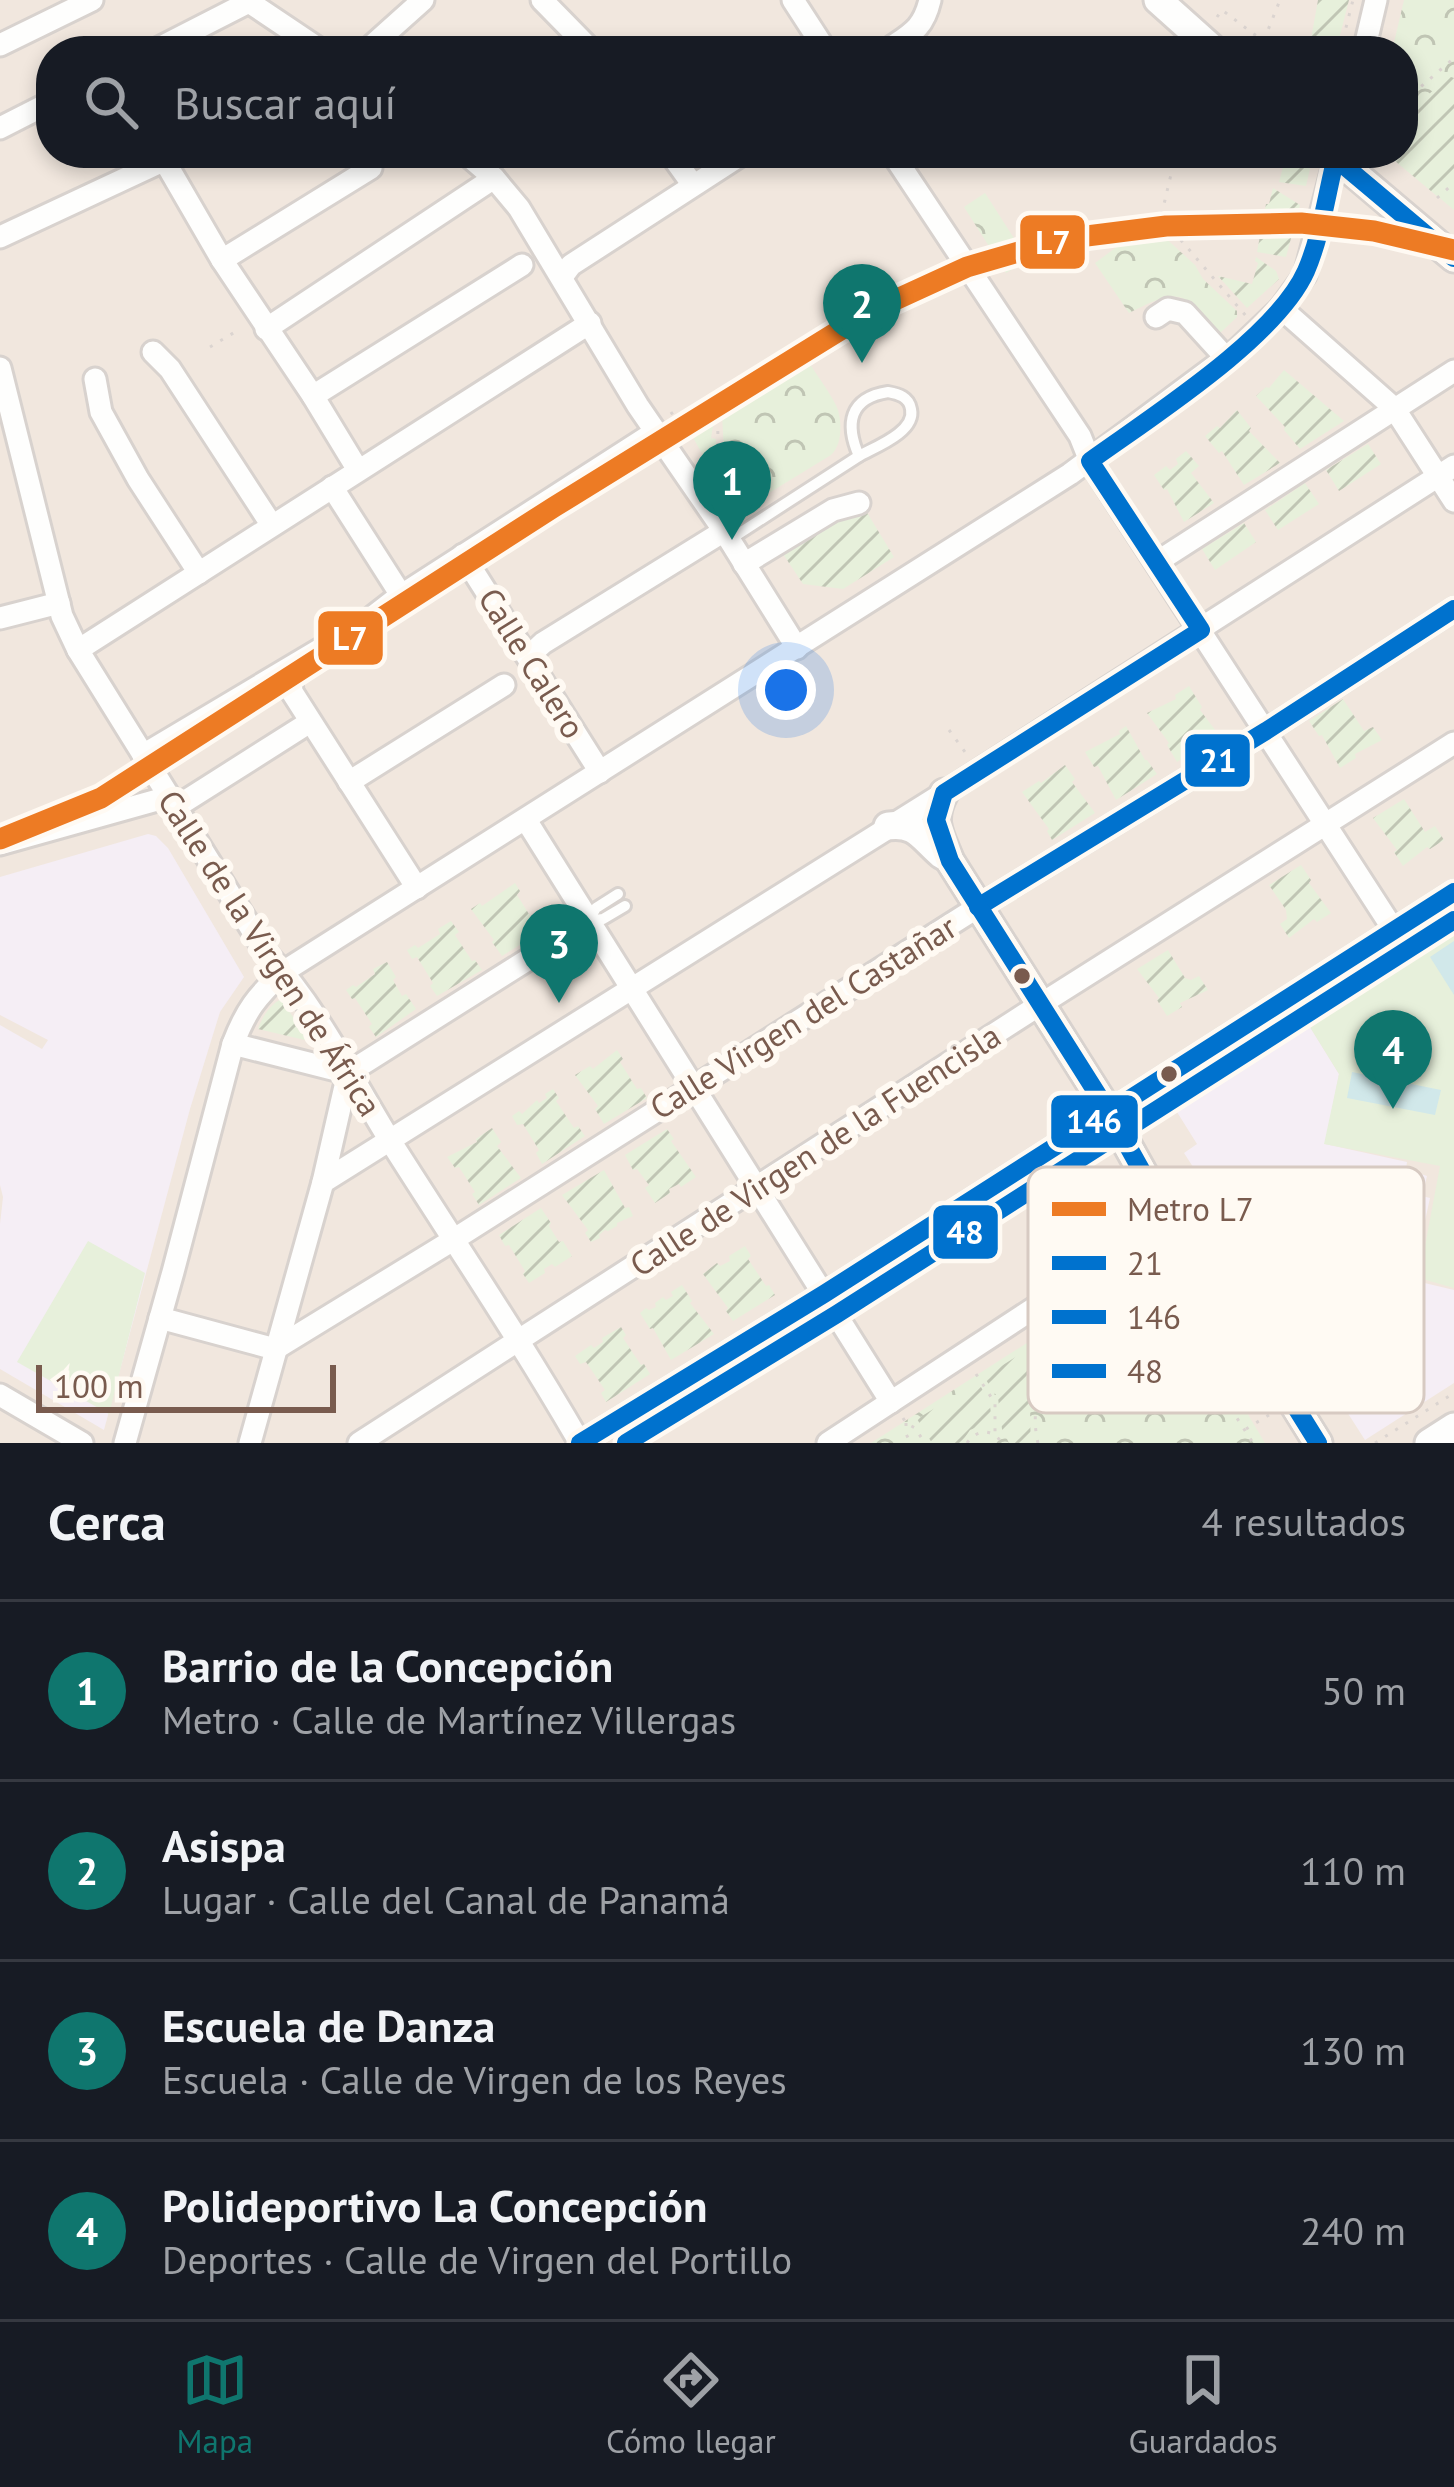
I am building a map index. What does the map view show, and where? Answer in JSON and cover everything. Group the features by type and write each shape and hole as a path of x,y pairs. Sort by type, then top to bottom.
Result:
{"street":[{"path":"0,45 92,0"},
{"path":"383,36 423,0"},
{"path":"542,0 577,36"},
{"path":"793,0 816,36"},
{"path":"1158,0 1198,36"},
{"path":"1368,36 1376,0"},
{"path":"181,36 247,1 300,36"},
{"path":"908,36 919,28 928,8"},
{"path":"0,128 36,110"},
{"path":"0,237 148,168"},
{"path":"177,168 222,260 358,470"},
{"path":"222,260 371,168"},
{"path":"482,168 519,208 655,432 797,649"},
{"path":"681,168 693,185"},
{"path":"562,277 571,265 720,168"},
{"path":"902,168 1395,932"},
{"path":"125,1443 233,1044 259,994 283,972 1090,461 1226,358 1281,308 1305,274 1331,168"},
{"path":"1349,168 1454,258"},
{"path":"266,329 494,178"},
{"path":"313,396 522,265"},
{"path":"1281,308 1394,408 1446,471 1454,501"},
{"path":"1156,317 1168,309 1185,313 1226,358"},
{"path":"78,650 590,323"},
{"path":"153,352 170,369 271,524"},
{"name":"Calle de la Virgen de África","path":"0,368 59,603 78,650 267,955 283,972 520,1340 580,1443"},
{"path":"1157,562 1454,371"},
{"path":"95,379 101,412 200,573"},
{"path":"143,755 366,622 655,432"},
{"path":"323,1182 1446,471"},
{"path":"332,487 401,595"},
{"path":"744,564 833,510 859,503"},
{"path":"528,656 727,536"},
{"name":"Calle Calero","path":"464,555 600,772"},
{"path":"0,617 59,603"},
{"name":"Calle Virgen del Castañar","path":"274,1349 1454,609"},
{"path":"292,692 291,679 303,661"},
{"path":"264,681 285,684 292,692 417,888"},
{"path":"350,782 504,685"},
{"path":"0,844 172,802 310,722"},
{"name":"Calle de Virgen de la Fuencisla","path":"359,1443 1454,743"},
{"path":"944,793 934,813 950,861 1140,1167"},
{"path":"526,820 892,1402"},
{"path":"888,826 912,827 950,861"},
{"path":"580,1443 1110,1114 1454,892"},
{"path":"250,1443 323,1182 348,1072 589,921"},
{"path":"233,1044 348,1072"},
{"path":"827,1443 1028,1313"},
{"path":"160,1318 274,1349"},
{"path":"0,1395 82,1443"},
{"path":"1299,1413 1318,1443"},
{"path":"1429,1443 1454,1427"}],"lane":[{"path":"727,536 897,434 910,422 912,413 902,395 875,394 858,407 850,430 859,456"},
{"path":"589,921 596,908 618,894"},
{"path":"589,921 625,906"}],"path":[{"path":"1265,36 1280,0"},
{"path":"1344,36 1353,0"},
{"path":"1214,21 1222,10 1256,36"},
{"path":"1418,89 1454,58"},
{"path":"1173,168 1161,218 1246,316"},
{"path":"1437,198 1454,183"},
{"path":"210,347 240,329"},
{"path":"717,395 718,490"},
{"path":"949,730 964,752"},
{"path":"974,1372 995,1403 995,1434 1002,1443"},
{"path":"1424,1412 1454,1393"},
{"path":"892,1402 925,1443"},
{"path":"1036,1413 1038,1443"},
{"path":"1234,1413 1253,1443"},
{"path":"1245,1430 1272,1413"},
{"path":"1375,1443 1422,1413"},
{"path":"906,1423 911,1443"},
{"path":"968,1443 980,1432 995,1434"}],"shaded area":[{"path":"0,0 1454,0 1454,1443 0,1443"},
{"path":"148,834 168,848 244,977 220,1012 190,1109 104,1430 0,1369 0,1025 42,1049 48,1040 0,1015 0,877"},
{"path":"1454,941 1454,995 1430,957"},
{"path":"1305,1019 1339,1074 1325,1144 1407,1162 1406,1167 1193,1167 1184,1153 1197,1144 1172,1104"},
{"path":"1352,1072 1441,1090 1435,1115 1347,1098"},
{"path":"1424,1283 1454,1290 1454,1383 1424,1402"},
{"path":"1348,1413 1407,1413 1365,1440"}],"green space":[{"path":"1318,0 1349,0 1340,36 1312,36"},
{"path":"1404,0 1454,0 1454,210 1404,168 1418,168 1418,36 1396,36"},
{"path":"1448,76 1454,78 1454,180 1437,196 1403,168 1418,168 1418,105"},
{"path":"1283,168 1310,169 1306,186 1279,182"},
{"path":"1273,188 1300,205 1286,257 1257,252"},
{"path":"985,193 1028,260 1006,273 964,207"},
{"path":"1149,223 1237,311 1237,317 1218,335 1180,297 1160,299 1129,313 1095,263"},
{"path":"1256,257 1276,271 1279,279 1247,308 1218,276 1252,284"},
{"path":"796,344 838,410 839,440 831,455 751,504 737,487 726,494 721,394"},
{"path":"1284,370 1344,421 1300,449 1256,396"},
{"path":"713,398 711,438 716,439 717,470 713,473 682,418"},
{"path":"1237,410 1249,431 1280,463 1244,485 1222,451 1205,436"},
{"path":"1368,444 1381,464 1339,491 1326,470"},
{"path":"1186,451 1199,466 1191,473 1214,503 1184,522 1154,475 1178,464 1176,459"},
{"path":"1305,483 1319,504 1278,530 1265,510"},
{"path":"863,506 894,557 843,589 803,584 781,551 836,516"},
{"path":"1244,523 1256,542 1215,570 1202,549"},
{"path":"1189,686 1219,735 1177,762 1147,713 1176,699"},
{"path":"1343,699 1364,731 1373,727 1382,740 1340,768 1309,721"},
{"path":"1126,726 1157,774 1116,800 1085,752"},
{"path":"1065,765 1095,813 1052,840 1022,792"},
{"path":"1404,799 1425,832 1435,826 1444,840 1403,866 1373,818"},
{"path":"1301,865 1331,913 1289,938 1280,924 1287,919 1286,910 1269,885"},
{"path":"515,883 520,891 517,895 544,930 502,956 471,909"},
{"path":"451,921 459,932 455,935 482,970 437,996 417,957 412,959 407,950 440,934 438,929"},
{"path":"1454,924 1454,1288 1424,1279 1424,1251 1440,1166 1324,1144 1339,1074 1305,1019"},
{"path":"1168,950 1185,978 1199,976 1208,990 1180,1003 1182,1007 1167,1016 1137,969"},
{"path":"387,962 402,996 406,994 416,1009 376,1037 369,1027 372,1024 346,990"},
{"path":"281,999 309,1041 258,1029"},
{"path":"617,1050 623,1059 620,1062 647,1098 604,1124 595,1109 598,1106 575,1075 590,1066 593,1069"},
{"path":"553,1089 574,1128 578,1126 585,1136 542,1164 523,1124 517,1125 512,1116 547,1098 545,1094"},
{"path":"492,1128 501,1142 497,1146 521,1178 479,1205 459,1167 447,1157 477,1142"},
{"path":"667,1129 696,1177 669,1189 655,1203 645,1188 649,1185 625,1155"},
{"path":"604,1170 633,1216 591,1242 585,1233 588,1230 562,1195"},
{"path":"541,1208 572,1256 544,1269 545,1273 529,1283 499,1235"},
{"path":"88,1241 145,1273 109,1414 17,1362"},
{"path":"745,1246 748,1259 775,1295 733,1321 703,1274 717,1263 730,1261 729,1256"},
{"path":"682,1285 714,1334 671,1360 640,1313 656,1307 663,1297 673,1296 671,1292"},
{"path":"621,1327 623,1338 650,1374 606,1402 601,1393 605,1390 586,1362 580,1364 575,1356"},
{"path":"1028,1342 1028,1413 1247,1413 1265,1443 871,1443"},
{"path":"1028,1349 1032,1443 1009,1443 998,1398 984,1377"},
{"path":"978,1382 990,1406 989,1422 970,1430 961,1443 932,1443 917,1419"}],"metro line":[{"name":"L7","path":"0,839 101,798 554,507 871,311 967,267 1063,239 1166,226 1301,223 1374,231 1454,250"}],"transit line":[{"name":"21","path":"1140,1167 950,861 936,820 944,793 1201,630 1090,461 1210,375 1291,297 1312,257 1334,168"},
{"name":"21","path":"1347,168 1454,258"},
{"name":"21","path":"978,907 1266,731 1454,609"},
{"name":"146","path":"580,1443 824,1294 1454,892"},
{"name":"48","path":"1067,1167 1454,920"},
{"name":"48","path":"626,1443 1028,1192"},
{"name":"21","path":"1299,1413 1318,1443"}],"place":[{"name":"Asispa","path":"862,363"},
{"name":"Barrio de la Concepción","path":"732,540"},
{"name":"Escuela de Danza","path":"559,1003"},
{"name":"Polideportivo La Concepción","path":"1393,1109"}]}
